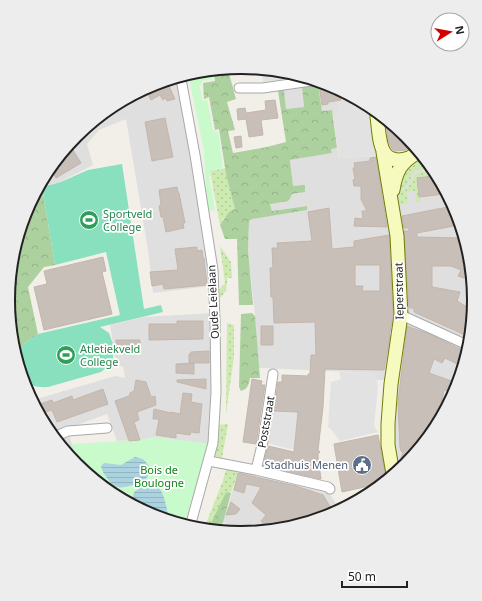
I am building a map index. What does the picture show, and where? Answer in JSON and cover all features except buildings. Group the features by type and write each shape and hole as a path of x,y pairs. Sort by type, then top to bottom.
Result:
{"street":[{"name":"Oude Leielaan","path":"182,82 195,155 212,270 215,320 216,392 213,443 192,521"},
{"path":"239,88 263,88 301,82"},
{"name":"Ieperstraat","path":"378,120 397,236 401,315 391,384 388,424 388,445 392,468"},
{"path":"383,152 387,158 392,160 400,161 413,156"},
{"name":"Ieperstraat","path":"391,198 396,173 413,156"},
{"path":"401,315 463,343"},
{"name":"Poststraat","path":"256,470 263,441 273,374"},
{"path":"59,435 68,431 107,428"},
{"path":"209,461 256,470 329,488"}],"shaded area":[{"path":"262,75 286,79 263,82"},
{"path":"178,83 196,187 210,286 153,293 148,250 126,119 99,130 87,144 93,165 60,182 46,185 71,151 103,121 141,98"},
{"path":"302,87 304,107 286,109 284,90"},
{"path":"318,88 341,98 341,101 337,102 339,112 333,116 332,110 322,111"},
{"path":"343,100 371,116 377,150 380,156 339,158 333,116 338,112 337,101"},
{"path":"337,148 339,158 380,156 386,179 397,301 386,378 383,380 377,380 373,373 259,368 248,250 249,221 306,206 272,211 270,203 288,201 292,194 300,193 293,187 290,160 332,153 331,149"},
{"path":"416,158 437,188 450,214 463,256 467,286 467,315 464,338 406,312 396,198 397,179"},
{"path":"211,313 213,395 209,444 155,437 140,440 117,441 107,414 58,432 37,399 115,376 125,378 123,366 117,367 110,325 144,317"},
{"path":"407,323 462,348 450,387 437,414 411,450 395,465 392,424 404,324"},
{"path":"339,372 373,373 377,380 378,387 374,426 378,432 340,441 328,427 331,382 341,379"},
{"path":"270,410 298,412 295,450 266,443"},
{"path":"69,435 76,455 71,450 62,438"},
{"path":"239,469 325,490 336,504 341,503 314,515 270,525 228,526 224,522 223,523"}],"green space":[{"path":"229,75 236,99 227,102 235,130 228,131 233,153 286,142 278,91 284,90 286,109 304,107 302,87 314,86 318,88 322,111 332,110 337,148 331,149 332,153 290,160 293,186 305,185 305,192 292,194 288,201 270,204 272,211 307,206 307,210 252,219 249,221 248,250 253,305 239,305 237,239 225,239 220,225 229,212 235,209 226,174 219,129 215,130 209,97 204,99 203,83 215,81 214,76"},
{"path":"212,76 213,79 202,81 200,87 202,100 205,101 207,99 213,130 218,132 223,167 210,171 210,182 215,210 207,211 204,151 190,81"},
{"path":"419,162 424,169 415,170 406,187 400,190 404,176"},
{"name":"Sportveld College","path":"122,164 144,309 161,305 163,312 100,327 109,333 113,344 113,358 108,366 101,372 48,387 39,387 31,384 27,373 20,349 26,342 38,334 120,315 106,252 55,265 43,192 46,186 61,182 88,170"},
{"path":"226,168 235,209 223,219 220,225 210,171"},
{"path":"426,171 430,176 417,178 420,201 416,202 415,191 407,192 408,203 400,205 398,193 407,189 416,173"},
{"path":"43,192 55,265 44,267 28,287 38,334 26,342 20,349 15,315 15,286 19,256 27,228"},
{"path":"220,246 231,262 232,278 227,278 226,289 220,298 218,291 225,283"},
{"path":"252,313 255,316 260,378 250,378 247,388 241,391 239,387 241,314"},
{"path":"227,323 234,325 234,357 226,414"},
{"path":"228,424 222,458 215,456 214,452 218,425"},
{"name":"Bois de Boulogne","path":"155,437 209,444 186,520 168,515 141,503 115,488 103,480 76,455 72,444 140,440"},
{"path":"227,467 239,469 231,493 226,492 210,525 206,524"},
{"path":"226,492 231,493 223,523 220,526 210,525"}],"water":[{"path":"135,457 143,459 150,467 151,473 146,478 148,483 156,485 162,492 167,515 133,499 134,492 141,487 139,483 125,487 118,487 106,477 101,466 104,463 121,465"}],"place":[{"name":"Sportveld College","path":"89,220"},
{"name":"Atletiekveld College","path":"66,355"},
{"name":"Stadhuis Menen","path":"362,465"}]}
